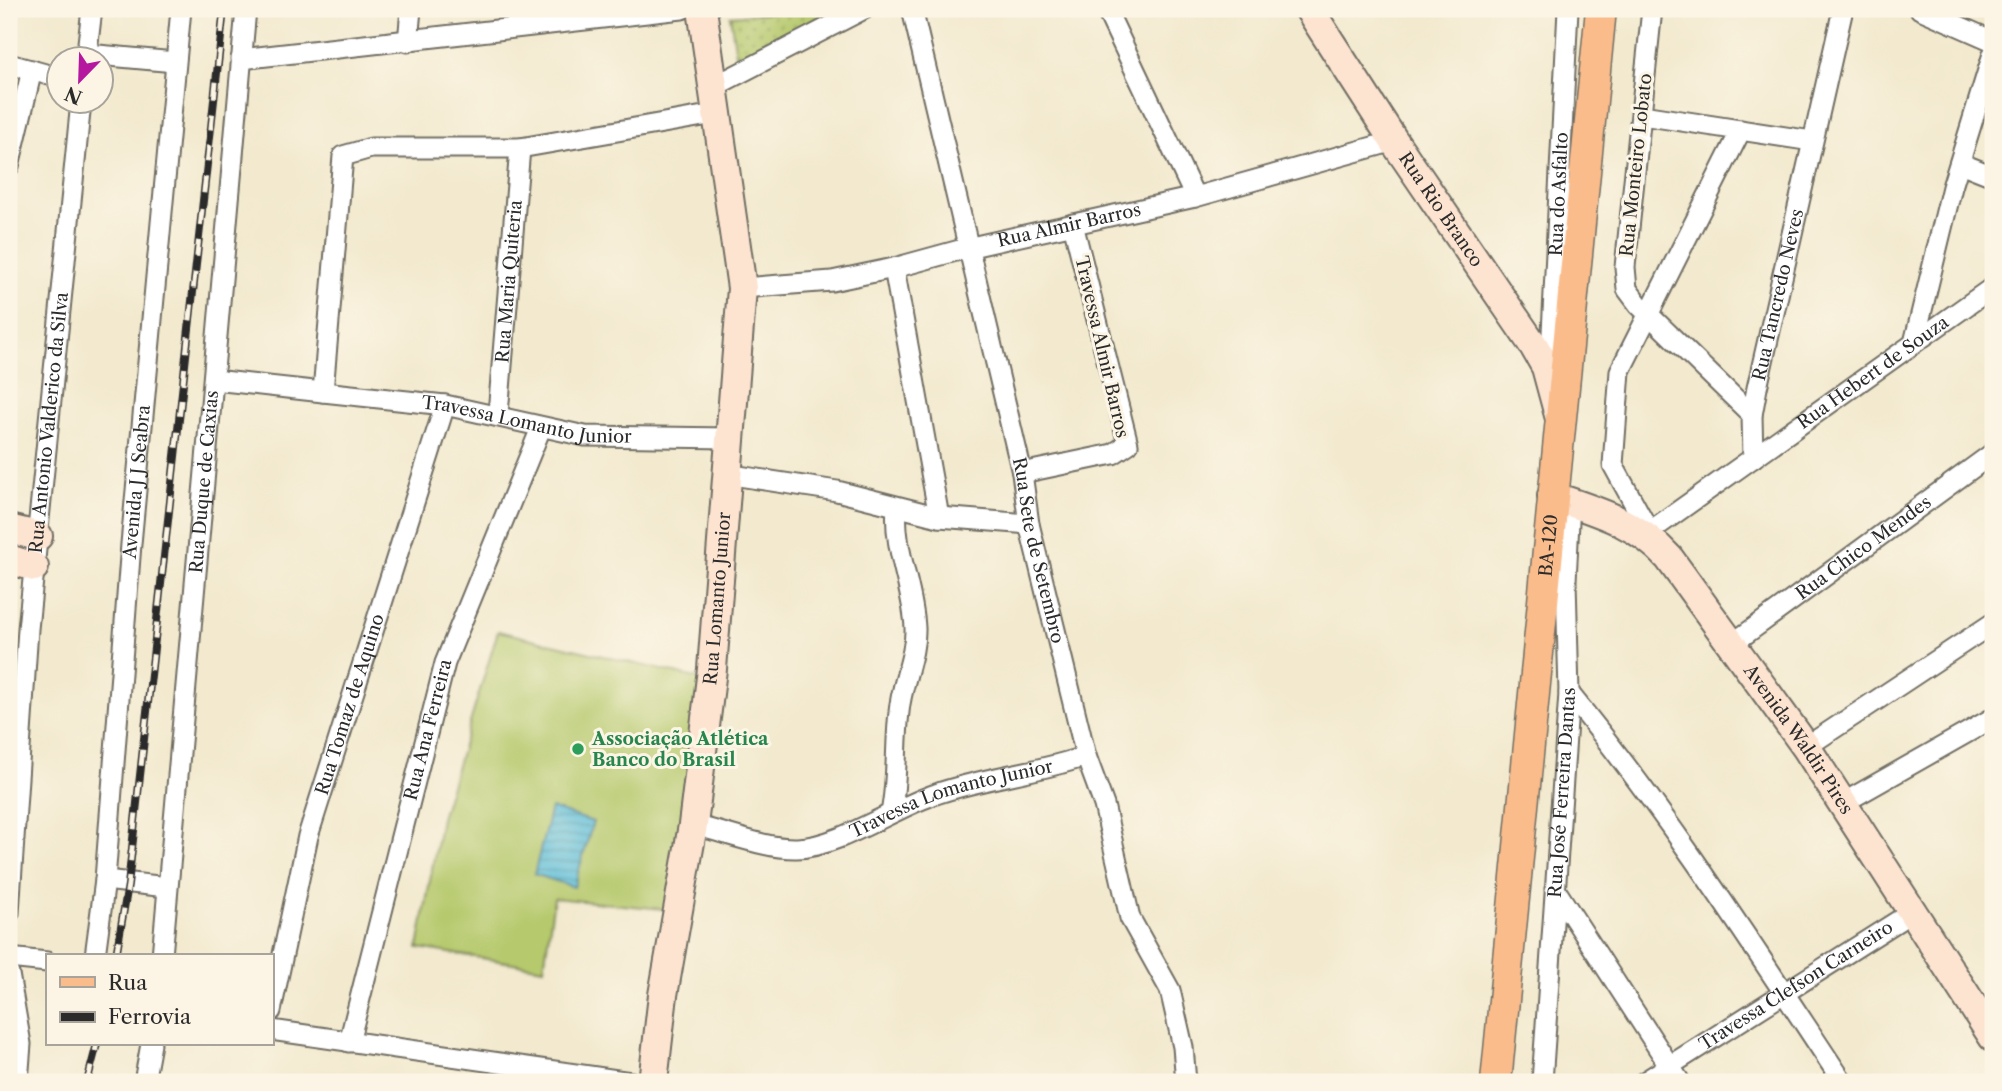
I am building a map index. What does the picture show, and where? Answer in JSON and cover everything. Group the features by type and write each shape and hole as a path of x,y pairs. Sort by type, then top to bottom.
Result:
{"main road":[{"name":"BA-120","path":"1496,1082 1561,499 1559,415 1601,9"}],"street":[{"path":"87,46 92,9"},
{"name":"Avenida J J Seabra","path":"95,954 105,880 131,544 181,9"},
{"name":"Rua Duque de Caxias","path":"162,954 246,9"},
{"path":"408,41 411,9"},
{"path":"241,59 408,41 536,17 682,9"},
{"name":"Rua Lomanto Junior","path":"653,1082 663,995 694,825 712,669 742,288 702,9"},
{"path":"323,392 343,156 371,148 520,148 714,101 864,9"},
{"name":"Rua Sete de Setembro","path":"912,9 1022,473 1028,524 1086,756 1104,805 1130,918 1170,990 1183,1047 1186,1082"},
{"path":"1106,9 1195,197"},
{"name":"Rua Rio Branco","path":"1309,9 1394,141 1534,346 1549,378 1559,415"},
{"name":"Rua do Asfalto","path":"1549,378 1568,9"},
{"name":"Rua Monteiro Lobato","path":"1652,9 1625,280 1630,294 1647,314 1752,415"},
{"name":"Rua Tancredo Neves","path":"1753,458 1752,415 1843,9"},
{"path":"1920,9 1993,41"},
{"path":"1914,343 1933,257 1993,54"},
{"path":"116,59 175,62"},
{"path":"9,64 46,74"},
{"path":"9,166 32,70"},
{"path":"1642,115 1812,141"},
{"name":"Rua Antonio Valderico da Silva","path":"9,913 22,563 38,536 79,116"},
{"path":"1741,130 1620,371 1613,465 1652,536 1753,458"},
{"name":"Rua Almir Barros","path":"742,288 832,281 894,268 967,248 1195,197 1394,141"},
{"name":"Rua Maria Quiteria","path":"498,414 520,148"},
{"path":"1960,163 1993,176"},
{"name":"Travessa Almir Barros","path":"1022,473 1113,454 1124,450 1128,444 1073,223"},
{"path":"894,268 939,517"},
{"name":"Rua Hebert de Souza","path":"1753,458 1993,287"},
{"name":"Travessa Lomanto Junior","path":"214,380 445,405 498,414 541,428 585,436 730,438"},
{"name":"Rua Tomaz de Aquino","path":"273,1002 308,836 445,405"},
{"name":"Rua Ana Ferreira","path":"349,1042 445,663 541,428"},
{"name":"Rua Chico Mendes","path":"1732,644 1993,453"},
{"path":"726,474 837,491 939,517 1028,524"},
{"name":"Avenida Waldir Pires","path":"1561,499 1652,536 1806,747 1993,1037"},
{"name":"Rua José Ferreira Dantas","path":"1542,1082 1569,693 1561,499"},
{"path":"891,813 897,784 899,712 915,630 913,608 898,549 897,507"},
{"path":"9,529 38,536"},
{"path":"1806,747 1993,623"},
{"path":"1569,693 1668,820 1843,1082"},
{"path":"1843,803 1993,718"},
{"name":"Travessa Lomanto Junior","path":"694,825 776,847 800,848 852,831 937,793 1031,773 1086,756"},
{"path":"105,880 167,887"},
{"path":"1555,889 1675,1074"},
{"name":"Travessa Clefson Carneiro","path":"1644,1082 1675,1074 1785,995 1912,912"},
{"path":"9,958 46,962"},
{"path":"9,974 22,1044 18,1082"},
{"path":"273,1030 631,1082"},
{"path":"144,1082 151,1046"}],"green space":[{"path":"841,9 737,61 730,16"},
{"name":"Associação Atlética Banco do Brasil","path":"498,631 700,679 681,911 554,898 544,968 418,948 441,818"}],"water":[{"path":"551,808 593,822 574,887 534,874"}],"railway":[{"path":"116,954 128,885 224,9"},
{"path":"87,1082 96,1046"}],"place":[{"name":"Associação Atlética Banco do Brasil","path":"578,749"}]}
